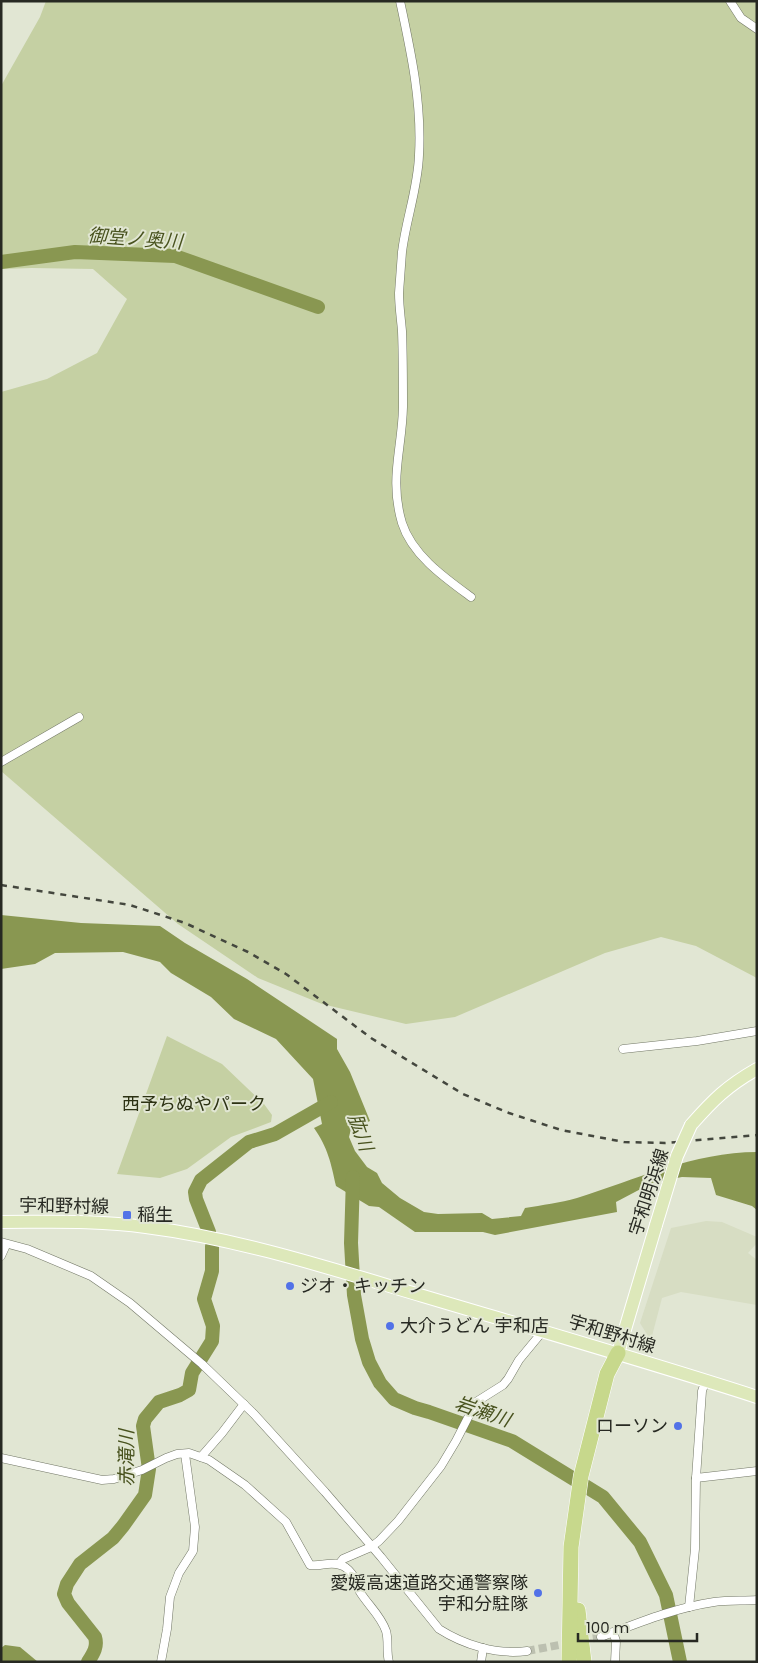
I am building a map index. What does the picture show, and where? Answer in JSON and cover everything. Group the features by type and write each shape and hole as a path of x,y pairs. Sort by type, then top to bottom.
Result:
{"highway":[{"path":"569,1662 570,1573 575,1535 589,1458 615,1375 618,1353"},
{"path":"575,1535 579,1618 584,1662"},
{"path":"578,1662 579,1618"}],"main road":[{"name":"宇和明浜線","path":"618,1353 677,1156 691,1125 712,1100 734,1082 757,1069"},
{"name":"宇和野村線","path":"1,1222 80,1222 144,1226 200,1235 332,1269 757,1396"}],"street":[{"path":"400,1 417,90 419,156 415,196 402,251 399,297 404,367 403,413 395,477 397,501 403,525 412,543 426,560 471,597"},
{"path":"730,1 741,18 757,29"},
{"path":"1,762 79,718"},
{"path":"623,1049 697,1041 757,1031"},
{"path":"1,1256 4,1244 27,1249 91,1276 130,1303 202,1364 244,1404 344,1513 439,1629 449,1635 483,1648 502,1652 527,1651"},
{"path":"338,1564 343,1559 371,1548 398,1520 441,1466 476,1402 503,1385 518,1360 543,1331"},
{"path":"685,1608 695,1549 696,1478 702,1391 706,1380"},
{"path":"201,1457 244,1404"},
{"path":"1,1458 102,1480 114,1479 152,1466 166,1458 189,1453 209,1460 225,1470 286,1522 310,1565 319,1567 329,1563 338,1564 346,1568 385,1629 388,1641 387,1654 389,1662"},
{"path":"161,1662 170,1596 179,1573 193,1551 194,1527 185,1454"},
{"path":"696,1478 757,1471"},
{"path":"601,1637 648,1619 685,1608 716,1602 757,1600"},
{"path":"613,1632 616,1641 615,1662"},
{"path":"481,1662 483,1648"}],"shaded area":[{"path":"1,915 81,923 160,926 185,943 247,979 337,1039 337,1049 350,1072 370,1121 351,1129 349,1137 355,1151 367,1167 377,1173 382,1183 400,1198 424,1212 438,1214 482,1213 492,1219 521,1216 525,1208 577,1198 665,1168 710,1157 757,1152 757,1210 752,1206 716,1195 711,1178 682,1177 652,1183 616,1202 617,1212 495,1235 483,1232 415,1232 379,1207 369,1206 336,1186 323,1142 314,1128 322,1124 313,1079 276,1039 234,1019 211,997 171,973 160,962 123,952 55,953 35,964 1,969"},
{"path":"706,1221 722,1222 757,1237 757,1243 748,1253 757,1260 757,1305 681,1292 662,1298 652,1336 648,1336 640,1323 671,1228"},
{"path":"5,1645 20,1647 38,1662 1,1662 1,1648"}],"green space":[{"path":"46,1 757,1 757,979 696,946 661,937 605,953 455,1017 406,1024 322,1004 258,978 178,924 1,771 1,392 47,379 97,353 127,299 93,269 1,269 1,86 40,17"},
{"name":"西予ちぬやパーク","path":"167,1036 222,1064 264,1104 272,1115 271,1122 231,1137 187,1169 160,1178 117,1174"}],"waterway":[{"name":"御堂ノ奥川","path":"1,262 75,252 175,256 318,307"},
{"name":"赤滝川","path":"209,1232 196,1199 195,1192 201,1180 249,1142 275,1134 331,1102"},
{"name":"岩瀬川","path":"353,1177 351,1243 354,1295 362,1339 369,1362 380,1383 394,1399 512,1441 603,1497 640,1542 666,1595 680,1662"},
{"name":"赤滝川","path":"88,1662 95,1647 95,1637 68,1603 64,1594 67,1584 80,1564 113,1538 145,1495 149,1469 143,1426 145,1419 159,1402 189,1390 192,1373 212,1341 213,1326 204,1299 212,1271 212,1246"}],"tunnel":[{"path":"581,1640 601,1637"},
{"path":"527,1651 570,1643"}],"railway":[{"path":"1,885 130,905 185,923 248,952 286,974 371,1038 463,1094 509,1113 561,1130 624,1142 665,1143 757,1135"}],"place":[{"name":"稲生","path":"127,1215"},
{"name":"ジオ・キッチン","path":"290,1286"},
{"name":"大介うどん 宇和店","path":"390,1326"},
{"name":"ローソン","path":"678,1426"},
{"name":"愛媛高速道路交通警察隊 宇和分駐隊","path":"538,1593"}],"water label":[{"name":"肱川","path":"361,1132"}]}
